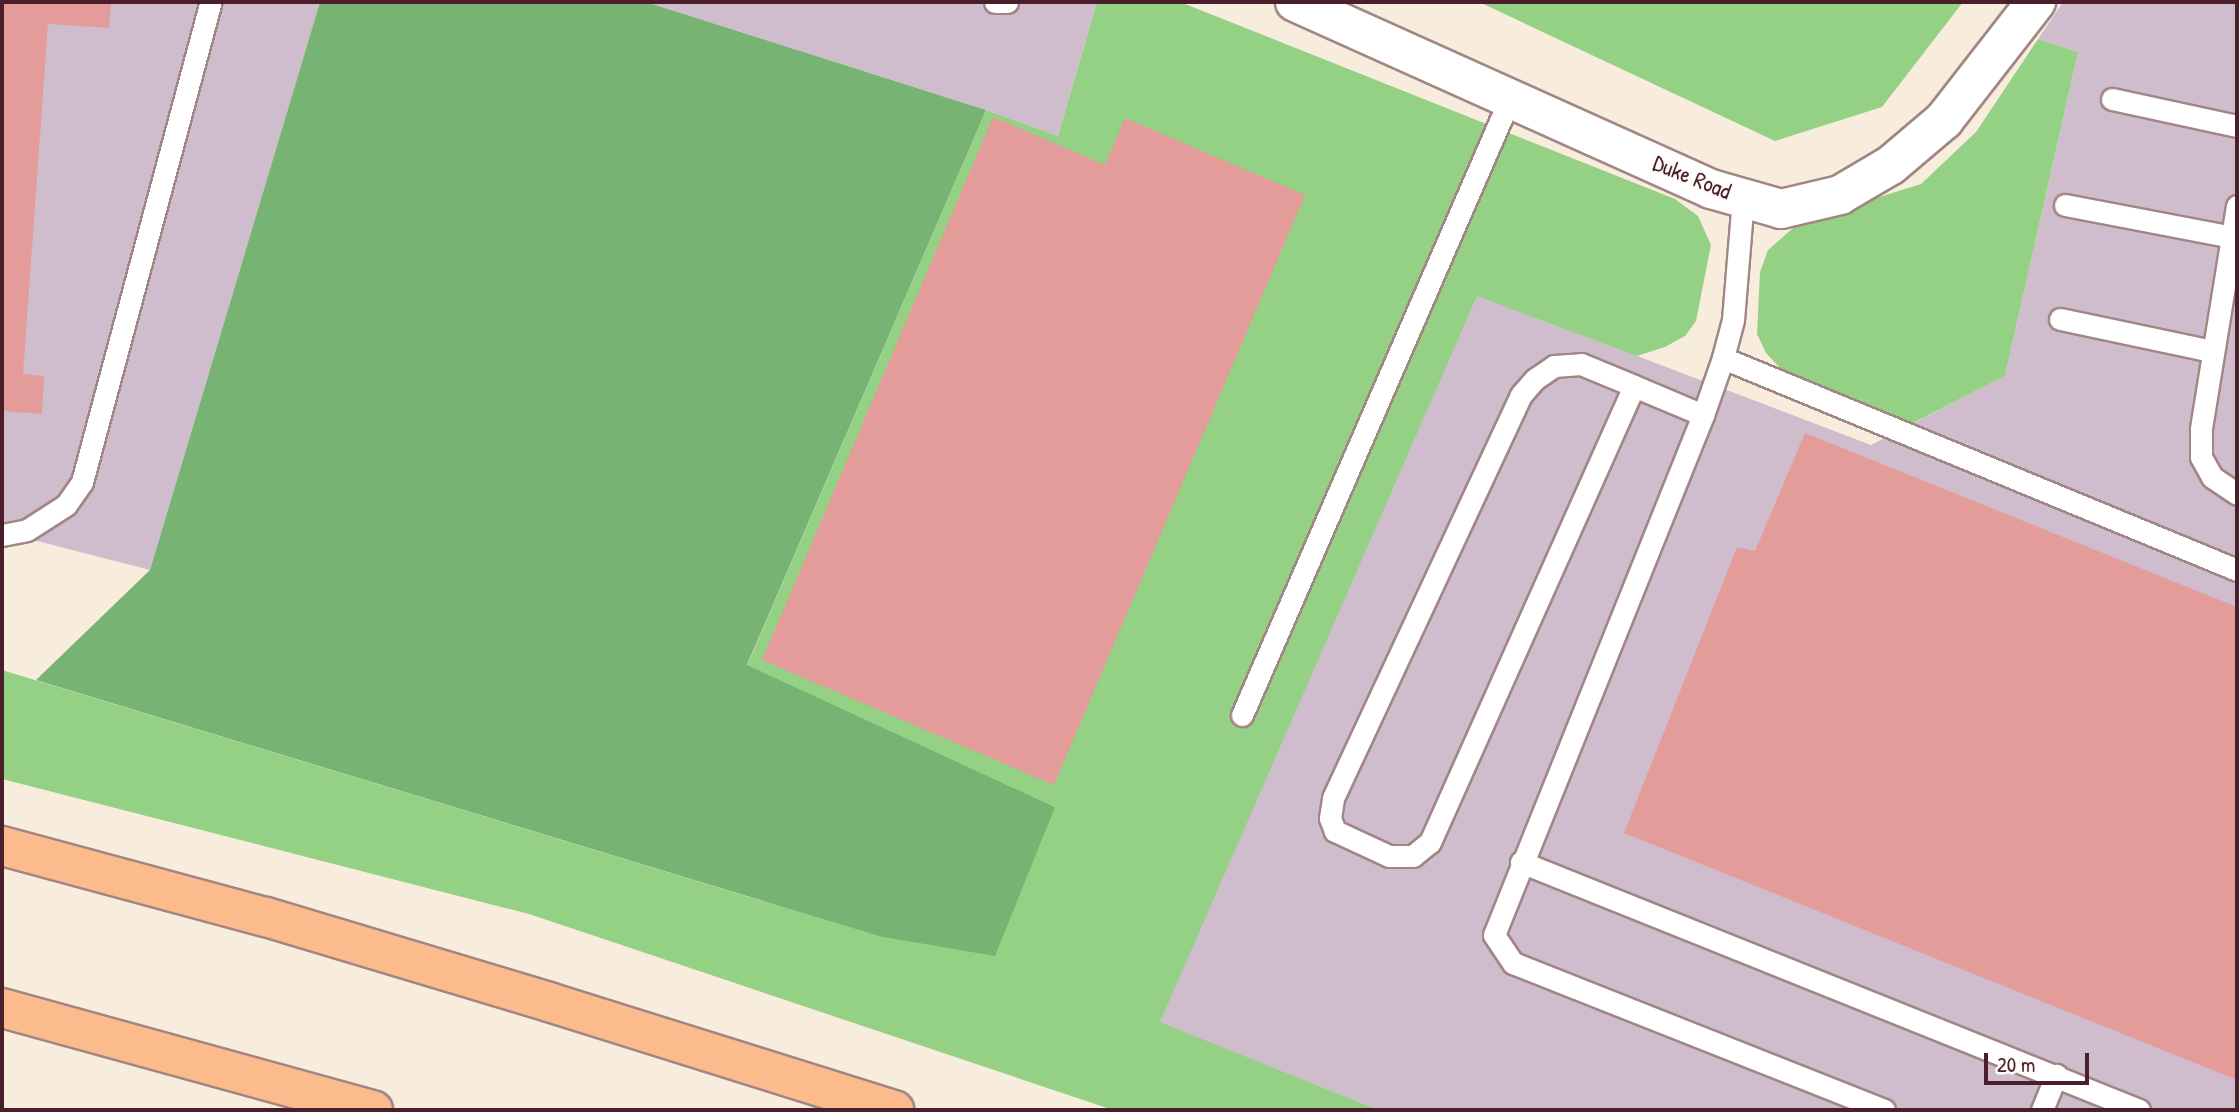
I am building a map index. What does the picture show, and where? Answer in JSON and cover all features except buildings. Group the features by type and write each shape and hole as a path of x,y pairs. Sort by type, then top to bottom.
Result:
{"highway":[{"path":"2,846 266,917 563,1006 894,1110"},
{"path":"2,1007 373,1110"}],"street":[{"name":"Duke Road","path":"1295,2 1711,189 1781,209 1840,195 1891,165 1944,120 2036,2"}],"lane":[{"path":"2,535 27,530 66,505 82,482 211,2"},
{"path":"995,2 1007,2"},
{"path":"1242,715 1510,98"},
{"path":"2112,99 2237,127"},
{"path":"1743,198 1733,320 1723,358 1703,415 1494,934 1513,963 1884,1110"},
{"path":"2065,205 2232,236"},
{"path":"2237,206 2200,429 2201,457 2212,477 2237,494"},
{"path":"2060,319 2212,351"},
{"path":"1723,358 2237,570"},
{"path":"1634,386 1430,842 1412,856 1389,856 1335,831 1330,818 1333,798 1521,395 1535,379 1554,366 1581,364 1634,386 1703,415"},
{"path":"1521,862 2139,1110"},
{"path":"2042,1110 2056,1075"}],"shaded area":[{"path":"2,2 320,2 150,570 2,532"},
{"path":"646,2 1097,2 1058,136 986,110"},
{"path":"2063,2 2237,2 2237,1110 1379,1110 1159,1022 1477,295 1871,445 2005,376 2078,52 2038,39"}],"green space":[{"path":"320,2 646,2 986,110 747,665 1055,807 995,956 878,936 36,680 150,570"},
{"path":"1097,2 1180,2 1675,199 1698,216 1711,245 1696,321 1685,336 1665,347 1637,356 1477,296 1160,1022 1379,1110 1113,1110 529,914 2,779 2,670 878,936 1055,807 747,666 986,110 1058,136"},
{"path":"1479,2 1963,2 1882,107 1775,141"},
{"path":"2038,39 2078,52 2005,376 1913,423 1781,369 1766,353 1757,334 1760,272 1768,250 1800,222 1921,184 1976,132"}]}
